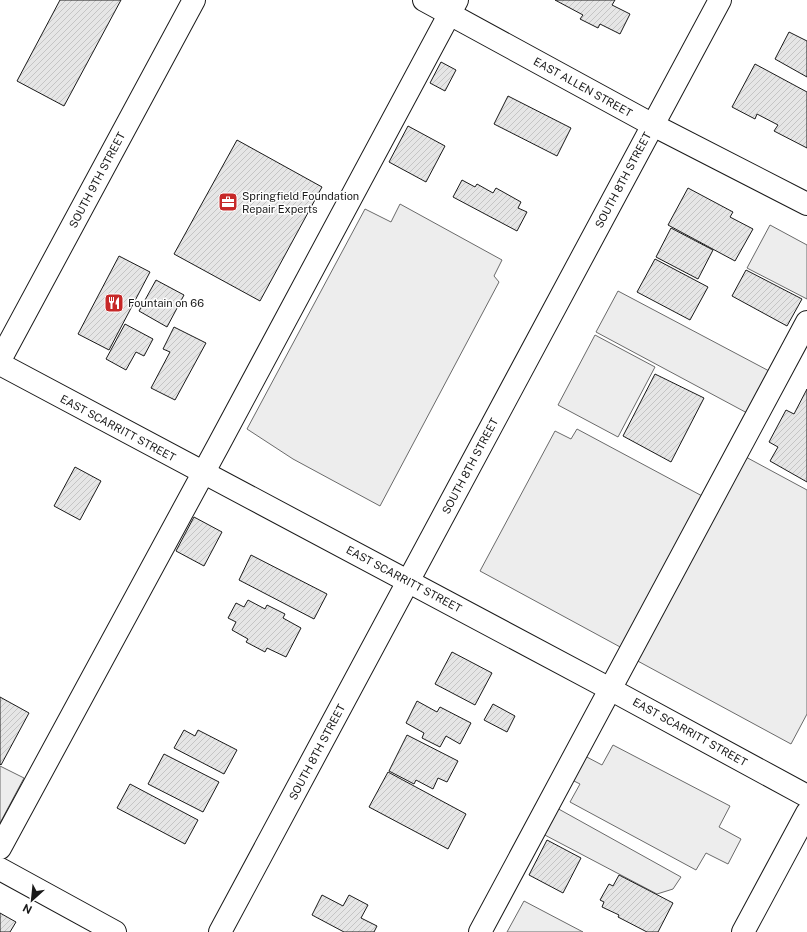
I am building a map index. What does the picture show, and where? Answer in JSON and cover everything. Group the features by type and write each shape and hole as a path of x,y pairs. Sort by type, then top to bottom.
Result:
{"street":[{"name":"SOUTH 9TH STREET","path":"0,360 194,0"},
{"name":"EAST ALLEN STREET","path":"424,0 453,7 653,125 807,204"},
{"name":"SOUTH 8TH STREET","path":"220,932 720,0"},
{"path":"0,848 453,7"},
{"path":"480,932 807,322"},
{"name":"EAST SCARRITT STREET","path":"0,364 610,689 807,796"},
{"path":"743,932 807,813"},
{"path":"0,869 115,932"}],"shaded area":[{"path":"400,204 502,260 494,276 499,282 380,506 293,459 247,429 365,209 391,222"},
{"path":"770,225 807,245 807,299 747,268"},
{"path":"618,291 771,372 749,414 596,332"},
{"path":"595,335 655,367 618,437 558,405"},
{"path":"577,429 704,497 622,648 480,571 555,431 571,439"},
{"path":"744,456 807,490 807,714 791,744 634,659"},
{"path":"613,745 730,806 719,827 741,839 728,864 706,853 696,870 570,802 580,784 570,779 583,755 602,765"},
{"path":"0,766 24,778 0,823"},
{"path":"555,807 681,877 673,889 657,894 541,833"},
{"path":"524,901 583,932 507,932"}],"building":[{"path":"60,0 121,0 64,106 17,81"},
{"path":"555,0 615,0 612,5 630,14 620,34 600,24 598,28 580,19 583,15"},
{"path":"789,32 807,41 807,77 775,59"},
{"path":"441,62 456,70 445,91 430,83"},
{"path":"755,64 807,92 807,148 774,131 778,125 757,114 755,119 732,107"},
{"path":"508,96 571,128 557,156 494,124"},
{"path":"408,126 445,146 426,182 389,162"},
{"path":"237,140 322,187 260,301 174,254"},
{"path":"462,180 475,187 477,184 493,193 496,188 521,202 518,208 527,212 517,231 453,197"},
{"path":"688,188 733,212 730,217 753,229 735,261 668,225"},
{"path":"671,228 713,250 698,279 656,257"},
{"path":"119,256 150,272 109,350 78,334"},
{"path":"655,259 708,287 690,320 637,292"},
{"path":"746,270 802,299 787,326 732,296"},
{"path":"156,280 184,295 167,327 139,311"},
{"path":"125,324 153,339 144,356 136,352 126,370 106,359"},
{"path":"174,327 206,343 175,400 151,388 170,352 163,349"},
{"path":"655,374 704,398 671,462 623,436"},
{"path":"807,389 807,482 770,461 778,447 769,442 786,410 794,414"},
{"path":"75,467 101,481 80,520 54,506"},
{"path":"194,517 222,532 204,566 176,551"},
{"path":"251,555 327,594 314,619 239,580"},
{"path":"248,600 265,609 267,605 285,614 283,618 301,628 286,657 267,648 265,652 246,642 248,639 232,630 236,622 228,618 236,603 244,607"},
{"path":"452,652 492,673 475,705 435,684"},
{"path":"0,697 29,713 1,765 0,764"},
{"path":"417,701 437,712 440,707 471,723 460,744 446,736 440,747 422,738 424,733 406,723"},
{"path":"493,704 515,716 507,732 484,720"},
{"path":"184,730 195,736 198,730 237,750 224,774 174,748"},
{"path":"407,735 458,761 447,782 438,778 433,789 416,780 414,784 389,771"},
{"path":"164,754 219,782 203,812 148,784"},
{"path":"388,772 466,814 448,849 369,807"},
{"path":"130,784 198,820 185,844 117,808"},
{"path":"547,840 581,858 563,893 529,875"},
{"path":"619,875 673,903 658,932 647,932 618,917 619,915 602,907 604,902 600,900 609,884 613,886"},
{"path":"322,895 343,906 349,895 368,905 361,918 377,926 374,932 344,932 312,915"},
{"path":"0,913 16,922 10,932 0,932"}],"place":[{"name":"Springfield Foundation Repair Experts","path":"228,202"},
{"name":"Fountain on 66","path":"114,303"}]}
